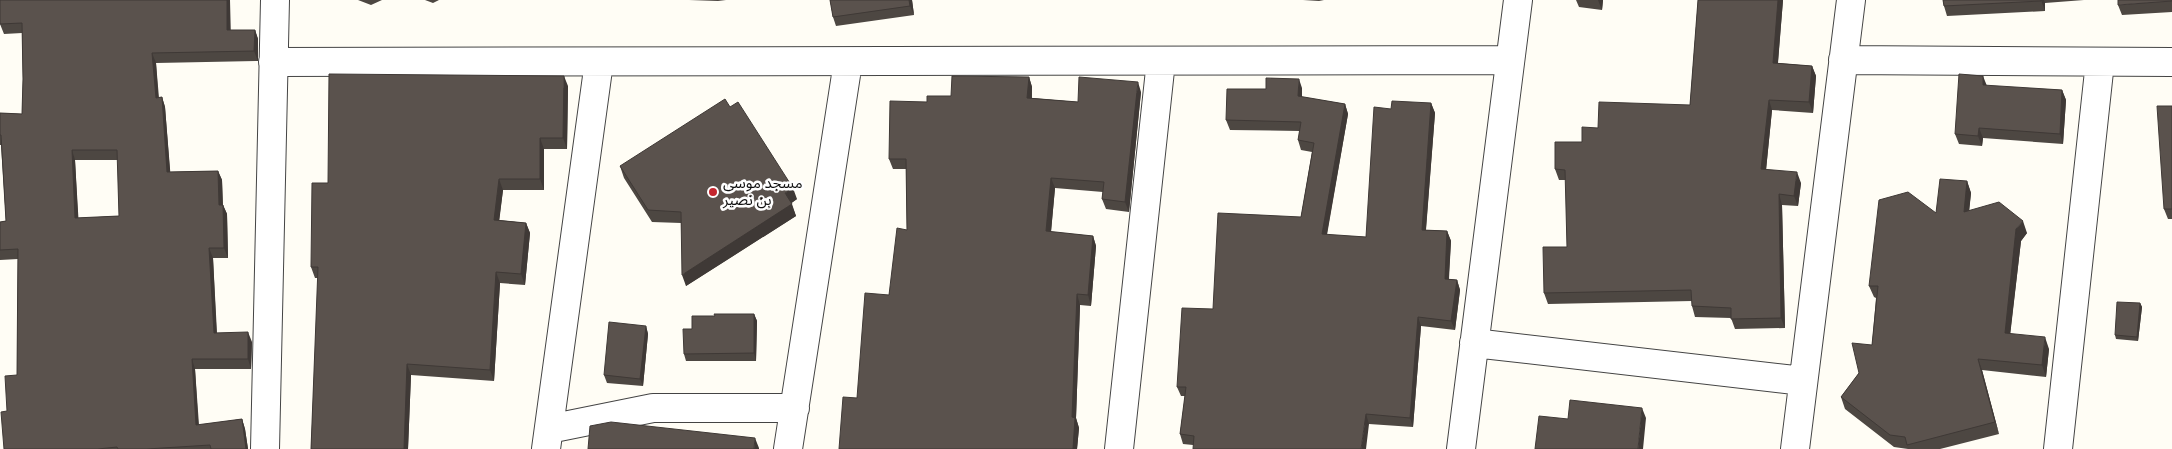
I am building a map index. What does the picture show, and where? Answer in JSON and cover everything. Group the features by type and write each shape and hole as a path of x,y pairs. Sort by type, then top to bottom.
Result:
{"street":[{"path":"265,449 275,0"},
{"path":"1461,449 1518,0"},
{"path":"1795,449 1851,0"},
{"path":"273,62 1510,60"},
{"path":"1843,60 2172,62"},
{"path":"1119,449 1162,61"},
{"path":"598,62 547,439 653,408 795,408"},
{"path":"788,449 848,62"},
{"path":"2058,449 2100,62"},
{"path":"1474,343 1803,382"}],"building":[{"path":"0,0 227,0 227,30 255,30 254,51 152,53 156,98 162,97 167,172 218,171 219,205 223,205 224,248 209,248 214,333 248,332 248,359 192,359 196,425 242,419 246,449 211,449 210,445 147,449 118,449 117,447 98,449 4,449 1,412 7,411 5,376 17,375 18,249 0,250 0,222 6,221 0,113 22,114 23,79 22,23 0,24","holes":["72,150 117,150 119,216 75,218"]},
{"path":"830,0 909,0 910,6 833,17"},
{"path":"1698,0 1778,0 1773,63 1812,66 1809,102 1769,100 1761,169 1797,172 1794,196 1779,194 1781,318 1731,319 1731,308 1692,306 1691,290 1544,293 1543,247 1567,247 1565,170 1555,169 1555,142 1582,142 1582,127 1598,128 1599,102 1690,105"},
{"path":"1943,0 2041,0 2041,1 1944,6"},
{"path":"2118,0 2172,0 2172,1 2118,5"},
{"path":"329,74 564,76 563,138 540,138 540,179 499,179 494,220 526,223 521,274 496,272 490,370 407,364 404,449 311,449 318,267 311,267 312,183 328,183"},
{"path":"1959,74 1983,76 1983,85 2062,90 2060,134 1979,128 1978,136 1955,134"},
{"path":"952,76 1029,77 1027,98 1078,102 1079,77 1138,82 1125,202 1102,199 1104,182 1051,178 1046,231 1093,236 1088,295 1077,294 1072,417 1075,418 1073,449 839,449 843,397 857,398 865,293 889,295 897,228 907,230 906,159 889,159 890,101 927,102 927,96 951,96"},
{"path":"1266,78 1299,79 1298,96 1345,104 1322,234 1366,237 1374,107 1391,109 1392,101 1431,103 1422,230 1447,231 1445,279 1457,280 1451,321 1418,317 1410,418 1366,414 1361,449 1193,449 1194,436 1180,434 1186,387 1177,387 1182,308 1213,309 1218,213 1301,217 1314,143 1298,140 1301,122 1226,120 1227,89 1266,89"},
{"path":"725,99 730,107 738,102 793,188 785,193 792,204 682,275 681,212 648,210 620,166"},
{"path":"2157,106 2172,106 2172,209 2164,209"},
{"path":"1940,179 1967,181 1964,212 1999,202 2023,221 2016,229 2005,333 2045,337 2042,365 1978,359 1995,422 1907,445 1905,437 1890,435 1841,397 1859,373 1852,343 1872,345 1878,286 1869,286 1879,200 1908,192 1936,213"},
{"path":"2117,302 2140,303 2137,337 2115,335"},
{"path":"714,314 754,314 754,353 684,354 683,329 692,329 692,316 715,316"},
{"path":"609,322 646,326 640,379 604,375"},
{"path":"1570,400 1642,408 1638,449 1535,449 1539,416 1568,419"},
{"path":"611,422 755,438 754,449 588,449 590,426"}],"place":[{"name":"مسجد موسى بن نصير","path":"713,192"}]}
